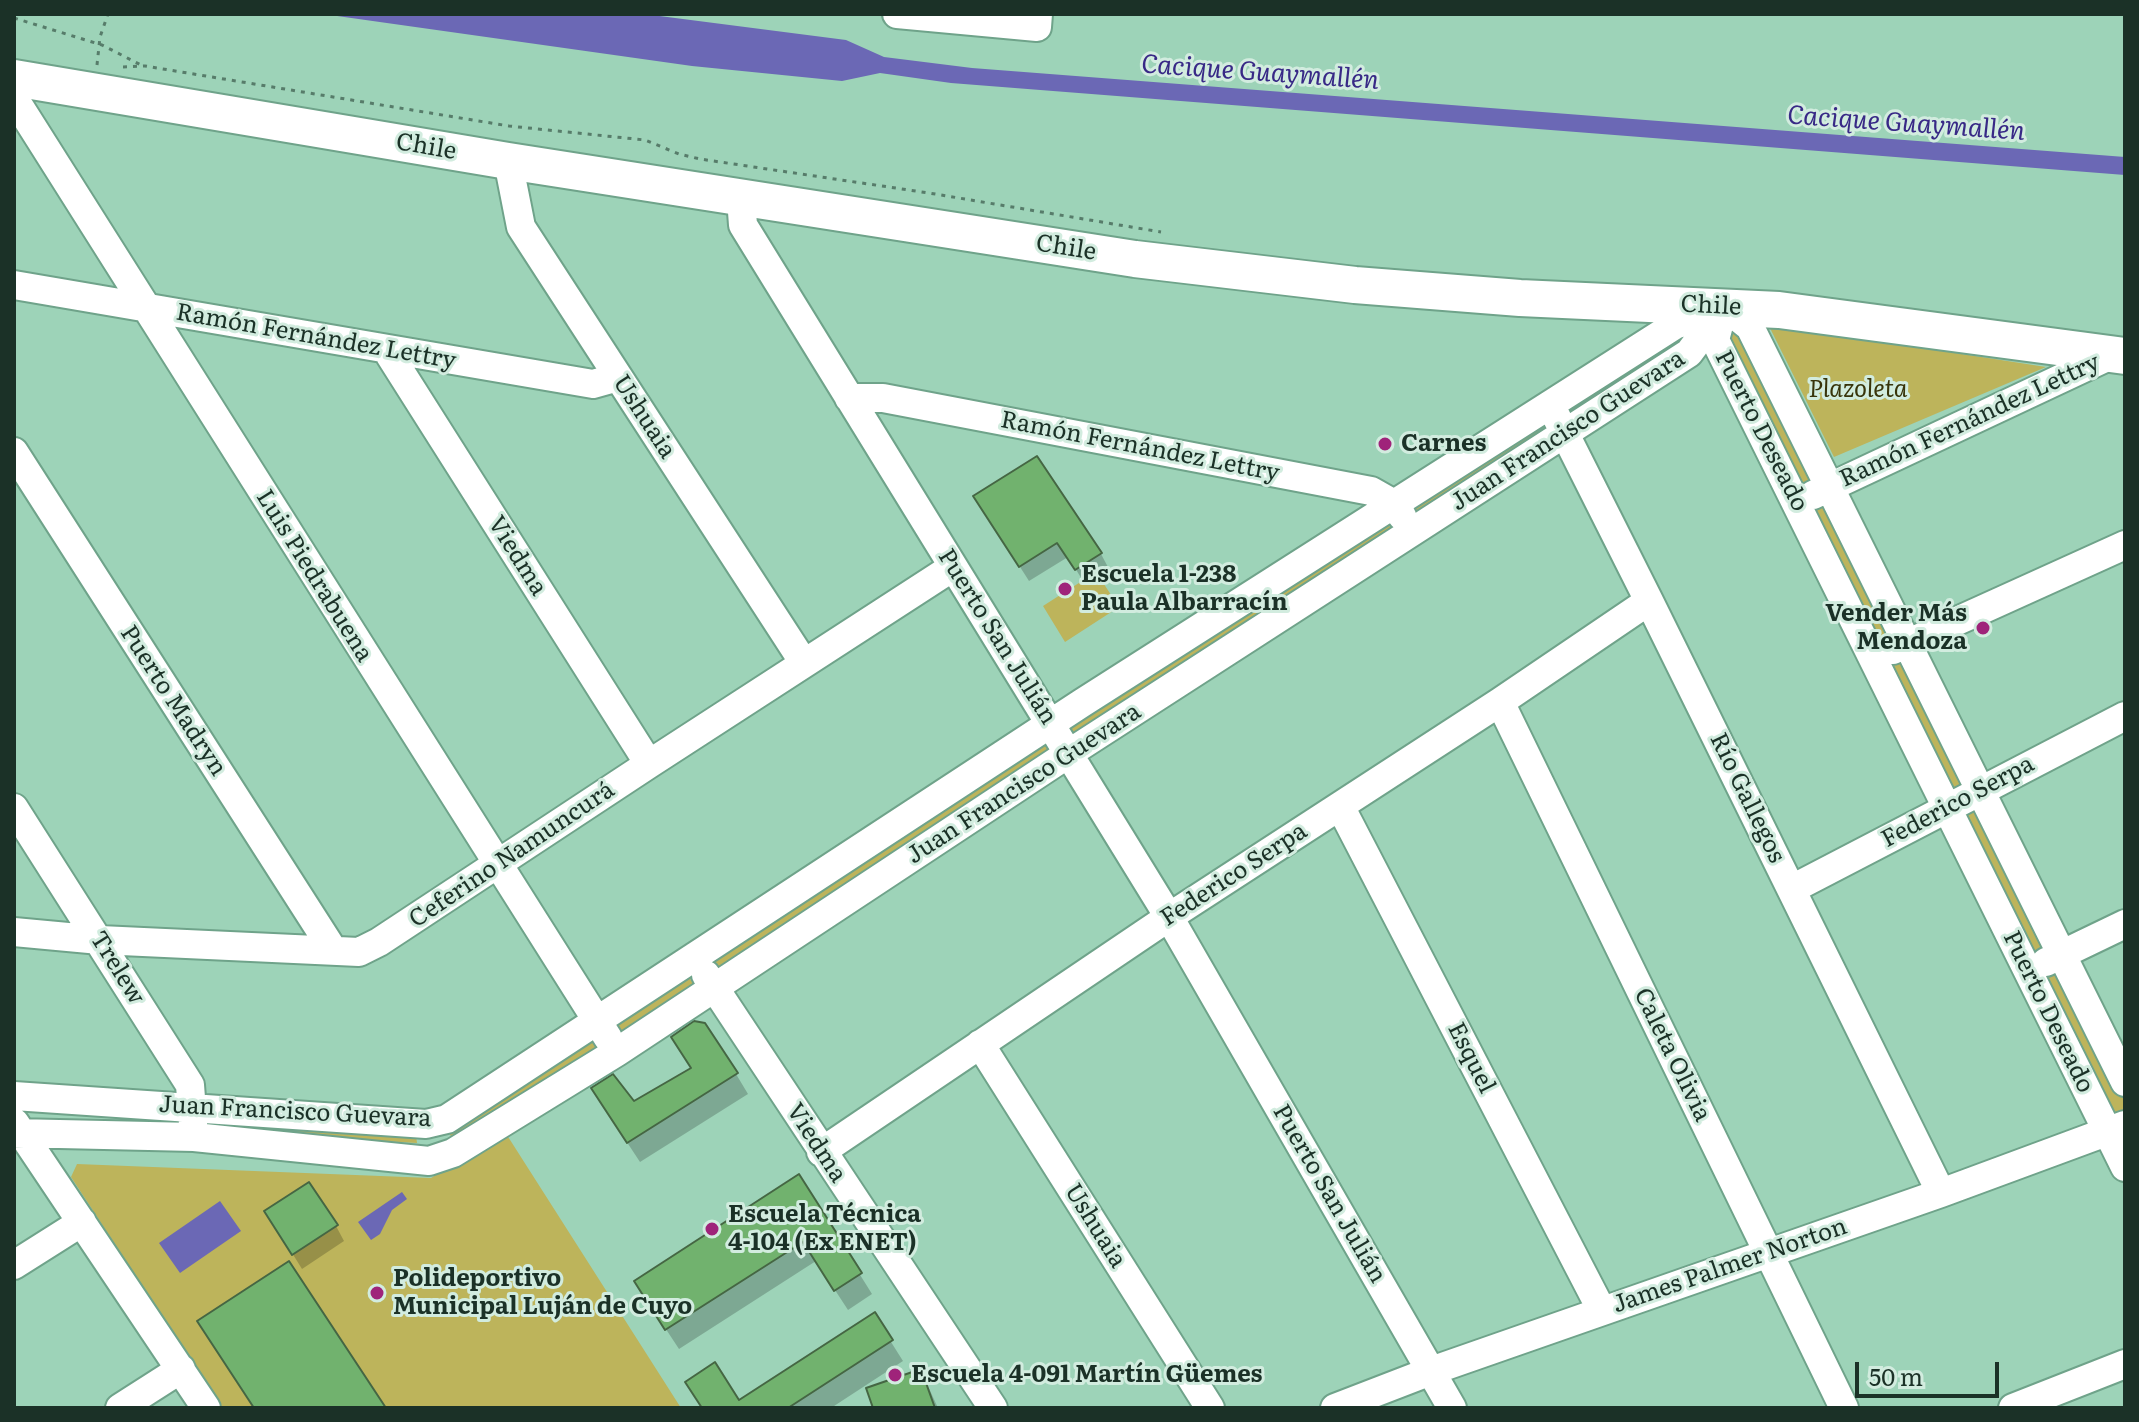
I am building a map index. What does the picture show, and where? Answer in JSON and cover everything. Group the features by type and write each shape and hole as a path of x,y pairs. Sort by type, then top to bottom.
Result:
{"main road":[{"name":"Chile","path":"14,78 105,71 508,161 1135,259 1355,285 1520,298 1779,310 2117,356"}],"street":[{"path":"897,14 1037,27 1038,14"},
{"name":"Luis Piedrabuena","path":"14,98 617,1052"},
{"name":"Ushuaia","path":"508,161 521,227 804,663"},
{"name":"Puerto San Julián","path":"741,198 743,225 1169,917 1452,1408"},
{"name":"Ramón Fernández Lettry","path":"14,285 593,384 618,377"},
{"name":"Juan Francisco Guevara","path":"14,1096 426,1124 447,1119 1050,724 1675,325 1724,306"},
{"name":"Juan Francisco Guevara","path":"17,1129 194,1137 429,1161 453,1153 617,1052 1068,754 1689,353 1724,306"},
{"name":"Puerto Deseado","path":"2125,1082 1750,327 1724,306 1715,340 2027,971 2116,1129 2125,1167"},
{"name":"Viedma","path":"386,349 649,764"},
{"name":"Ramón Fernández Lettry","path":"1797,502 2117,356"},
{"name":"Ramón Fernández Lettry","path":"849,398 883,398 1371,491 1394,504"},
{"name":"Río Gallegos","path":"1550,405 1941,1193"},
{"name":"Puerto Madryn","path":"14,452 333,950"},
{"path":"1394,504 1413,532"},
{"path":"1875,659 2125,545"},
{"name":"Ceferino Namuncurá","path":"14,932 100,940 359,952 498,865 953,567"},
{"name":"Federico Serpa","path":"821,1152 1169,917 1500,702 1649,601"},
{"name":"Caleta Olivia","path":"1500,702 1844,1408"},
{"name":"Federico Serpa","path":"1792,889 2125,716"},
{"name":"Esquel","path":"1340,806 1602,1311"},
{"name":"Trelew","path":"14,808 190,1085 194,1137"},
{"path":"2027,971 2125,924"},
{"name":"Viedma","path":"693,957 993,1408"},
{"name":"Ushuaia","path":"980,1044 1210,1408"},
{"path":"426,1124 429,1161"},
{"path":"17,1129 206,1408"},
{"name":"James Palmer Norton","path":"1335,1408 1431,1371 2116,1129"},
{"path":"14,1265 82,1222"},
{"path":"2013,1408 2125,1364"},
{"path":"120,1408 181,1369"}],"path":[{"path":"108,14 99,44 105,71 145,66"},
{"path":"14,18 99,44 145,66 509,126 645,140 700,159 929,193 1167,234"}],"green space":[{"path":"1724,306 2125,1082 2125,1167 1715,340"},
{"name":"Plazoleta","path":"1768,324 2046,367 1834,457"},
{"path":"1529,420 1545,440 1413,527 1398,503"},
{"path":"1385,512 1400,532 1066,738 1055,724"},
{"path":"1096,572 1119,607 1065,642 1043,606"},
{"path":"1053,738 1062,752 714,976 704,962"},
{"path":"687,974 696,988 619,1037 610,1023"},
{"path":"591,1037 600,1051 456,1144 447,1130"},
{"path":"208,1115 415,1128 417,1143 218,1132"},
{"name":"Polideportivo Municipal Luján de Cuyo","path":"505,1132 681,1408 222,1408 71,1177 77,1164 431,1178"}],"shaded area":[{"path":"323,14 644,14 846,40 884,57 972,68 2125,157 2125,175 951,83 880,73 842,81 692,66"},
{"path":"402,1192 407,1199 392,1210 380,1234 371,1240 358,1222"},
{"path":"220,1201 241,1231 180,1273 159,1243"}],"building":[{"path":"1037,456 1102,553 1075,570 1057,543 1019,567 973,496"},
{"path":"694,1021 705,1023 738,1073 627,1143 591,1088 613,1074 634,1101 691,1068 671,1037"},
{"path":"799,1174 862,1273 834,1291 803,1242 665,1330 634,1281"},
{"path":"309,1182 338,1225 292,1255 264,1211"},
{"path":"289,1261 386,1408 254,1408 197,1321"},
{"path":"875,1312 893,1340 788,1408 702,1408 685,1382 715,1362 739,1400"},
{"path":"921,1369 935,1408 873,1408 866,1388"}],"place":[{"name":"Carnes","path":"1385,444"},
{"name":"Escuela 1-238 Paula Albarracín","path":"1065,589"},
{"name":"Vender Más Mendoza","path":"1983,628"},
{"name":"Escuela Técnica 4-104 (Ex ENET)","path":"712,1229"},
{"name":"Polideportivo Municipal Luján de Cuyo","path":"377,1293"},
{"name":"Escuela 4-091 Martín Güemes","path":"895,1375"}],"water label":[{"name":"Cacique Guaymallén","path":"1260,73"},
{"name":"Cacique Guaymallén","path":"1906,124"}]}
